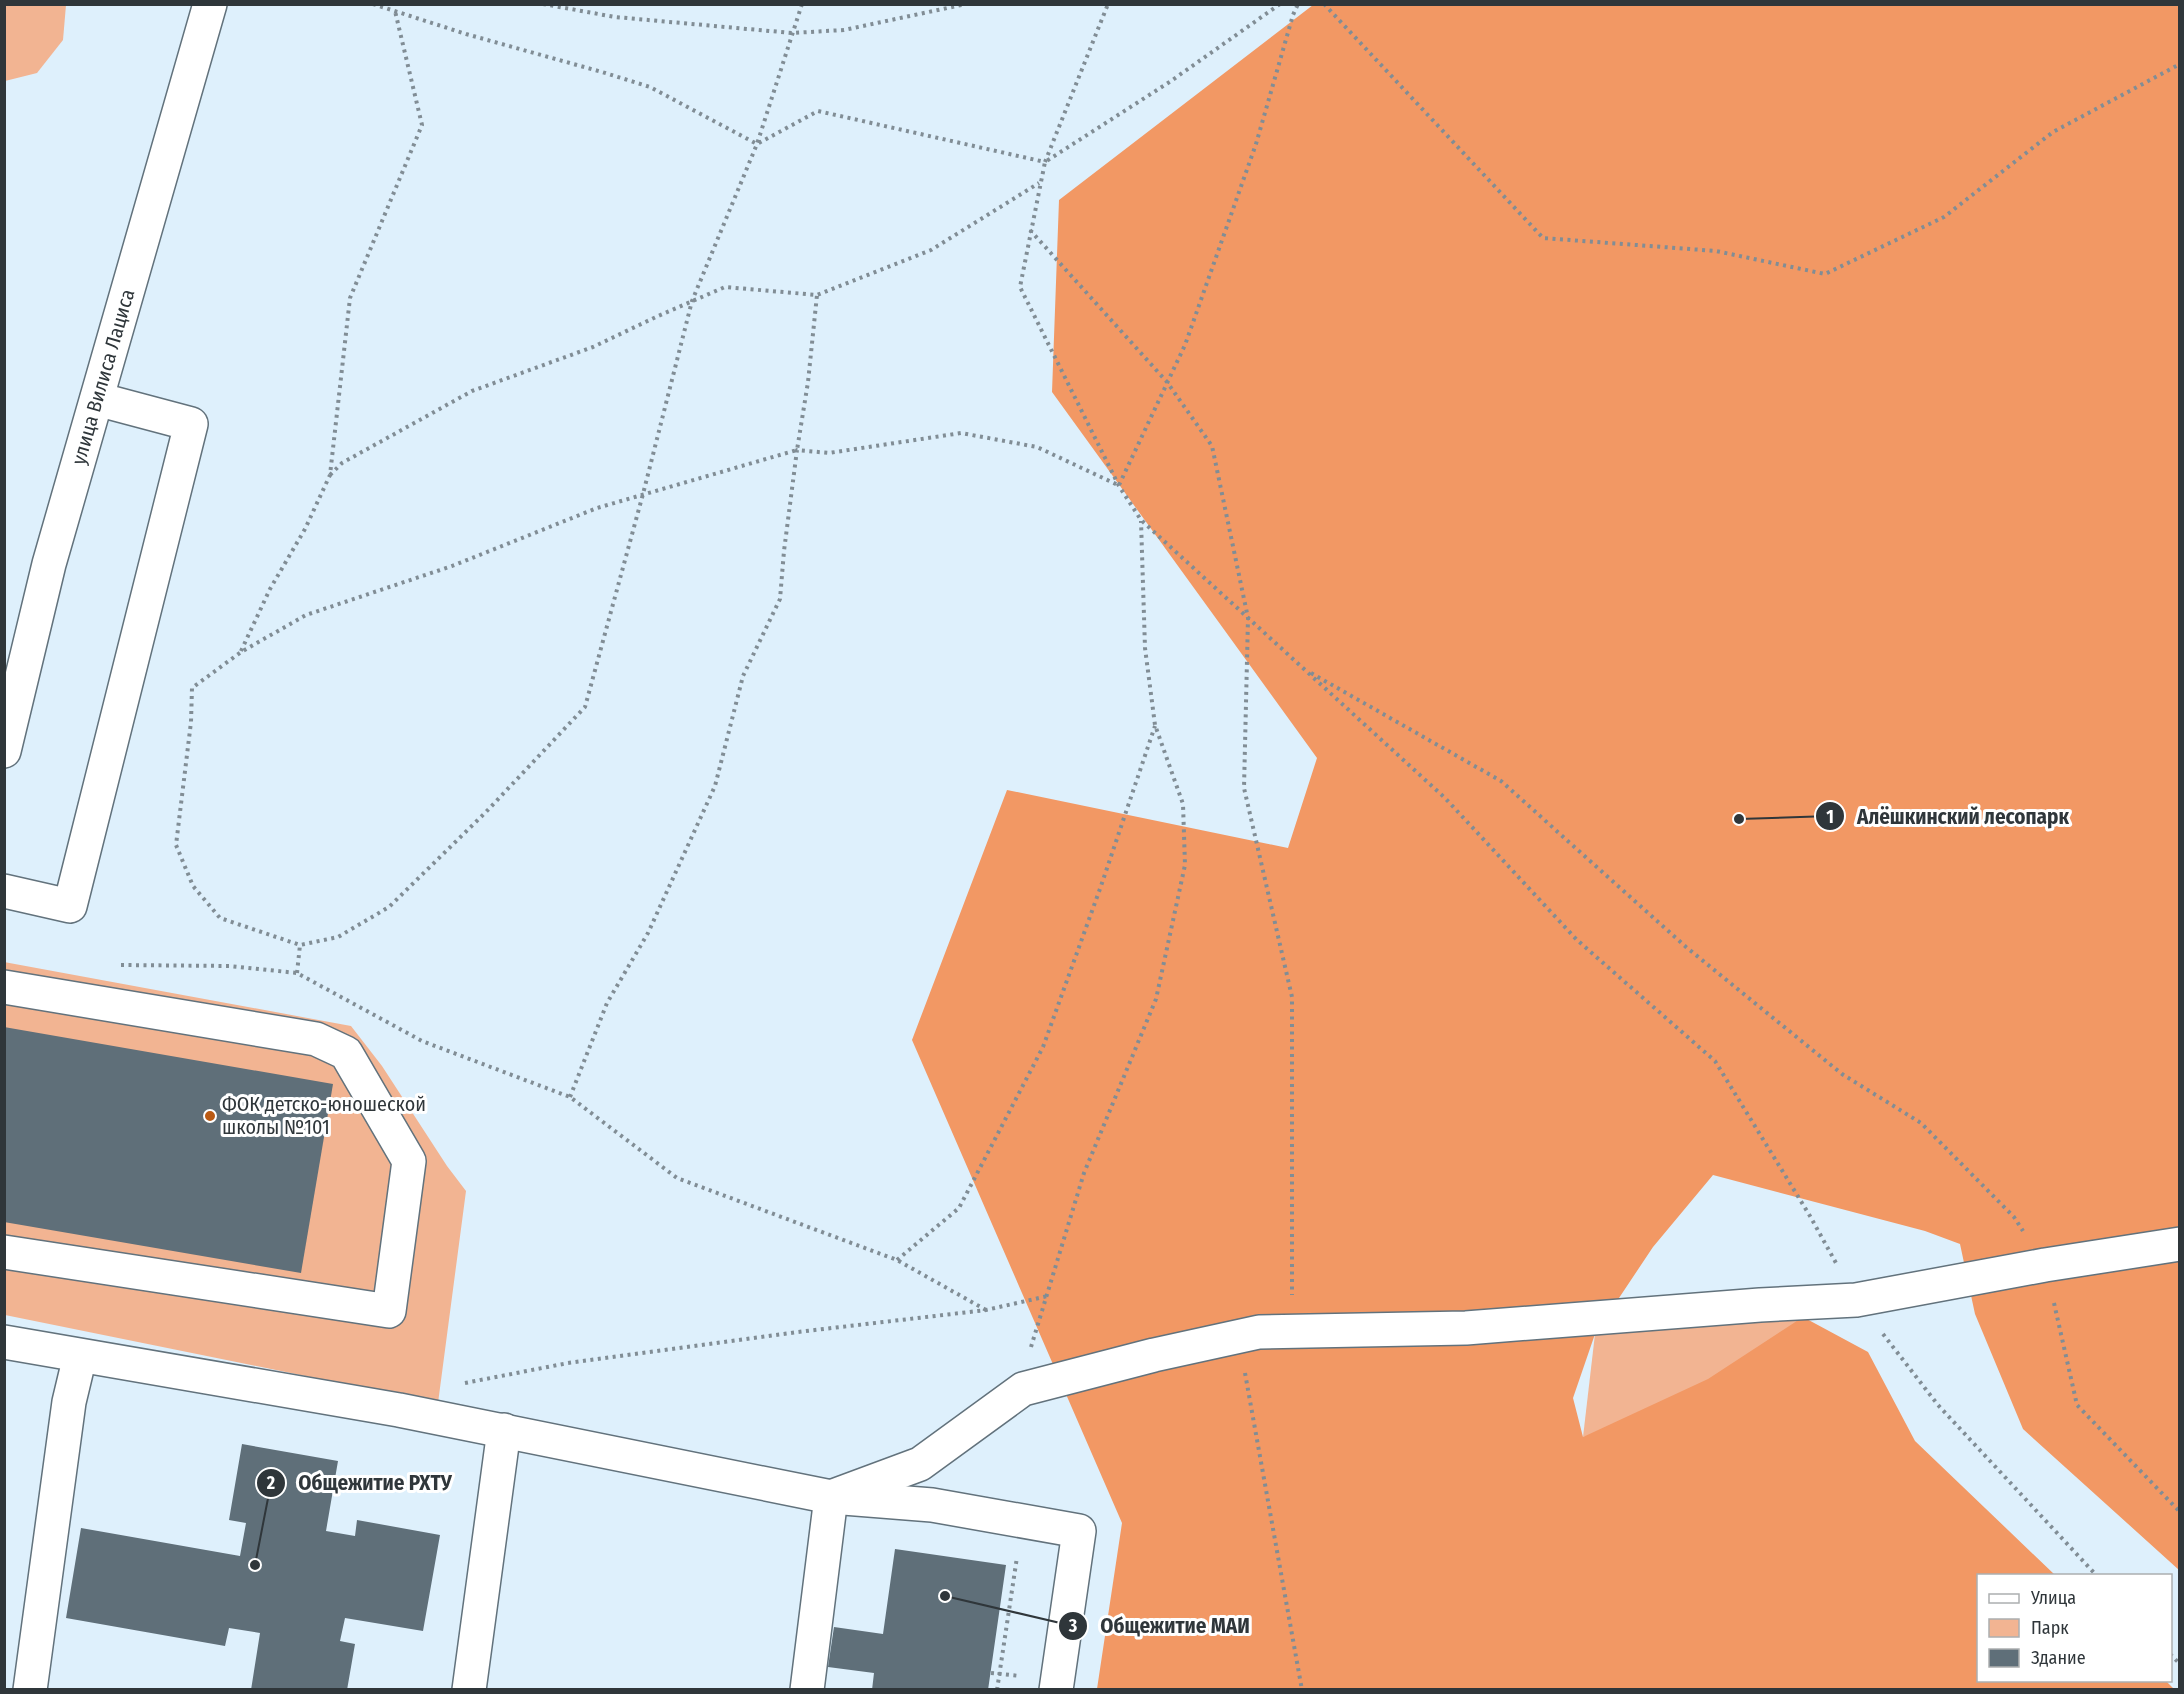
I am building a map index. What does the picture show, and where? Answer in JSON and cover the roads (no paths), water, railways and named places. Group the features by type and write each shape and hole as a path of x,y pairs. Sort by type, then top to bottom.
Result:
{"street":[{"name":"улица Вилиса Лациса","path":"4,751 49,564 210,4"},
{"path":"4,891 70,906 191,424 97,399"},
{"path":"4,987 316,1039 346,1053 409,1161 389,1311 4,1252"},
{"path":"831,1497 920,1464 1023,1389 1154,1355 1259,1332 1466,1328 1760,1305 1856,1300 2045,1265 2180,1244"},
{"path":"4,1342 399,1410 831,1497 932,1505 1079,1531 1056,1689"},
{"path":"30,1689 69,1402 80,1356"},
{"path":"469,1689 504,1430"},
{"path":"807,1689 831,1497"}],"place":[{"name":"Алёшкинский лесопарк","path":"1739,819"},
{"name":"ФОК детско-юношеской школы №101","path":"210,1116"},
{"name":"Общежитие РХТУ","path":"255,1565"},
{"name":"Общежитие МАИ","path":"945,1596"}]}
